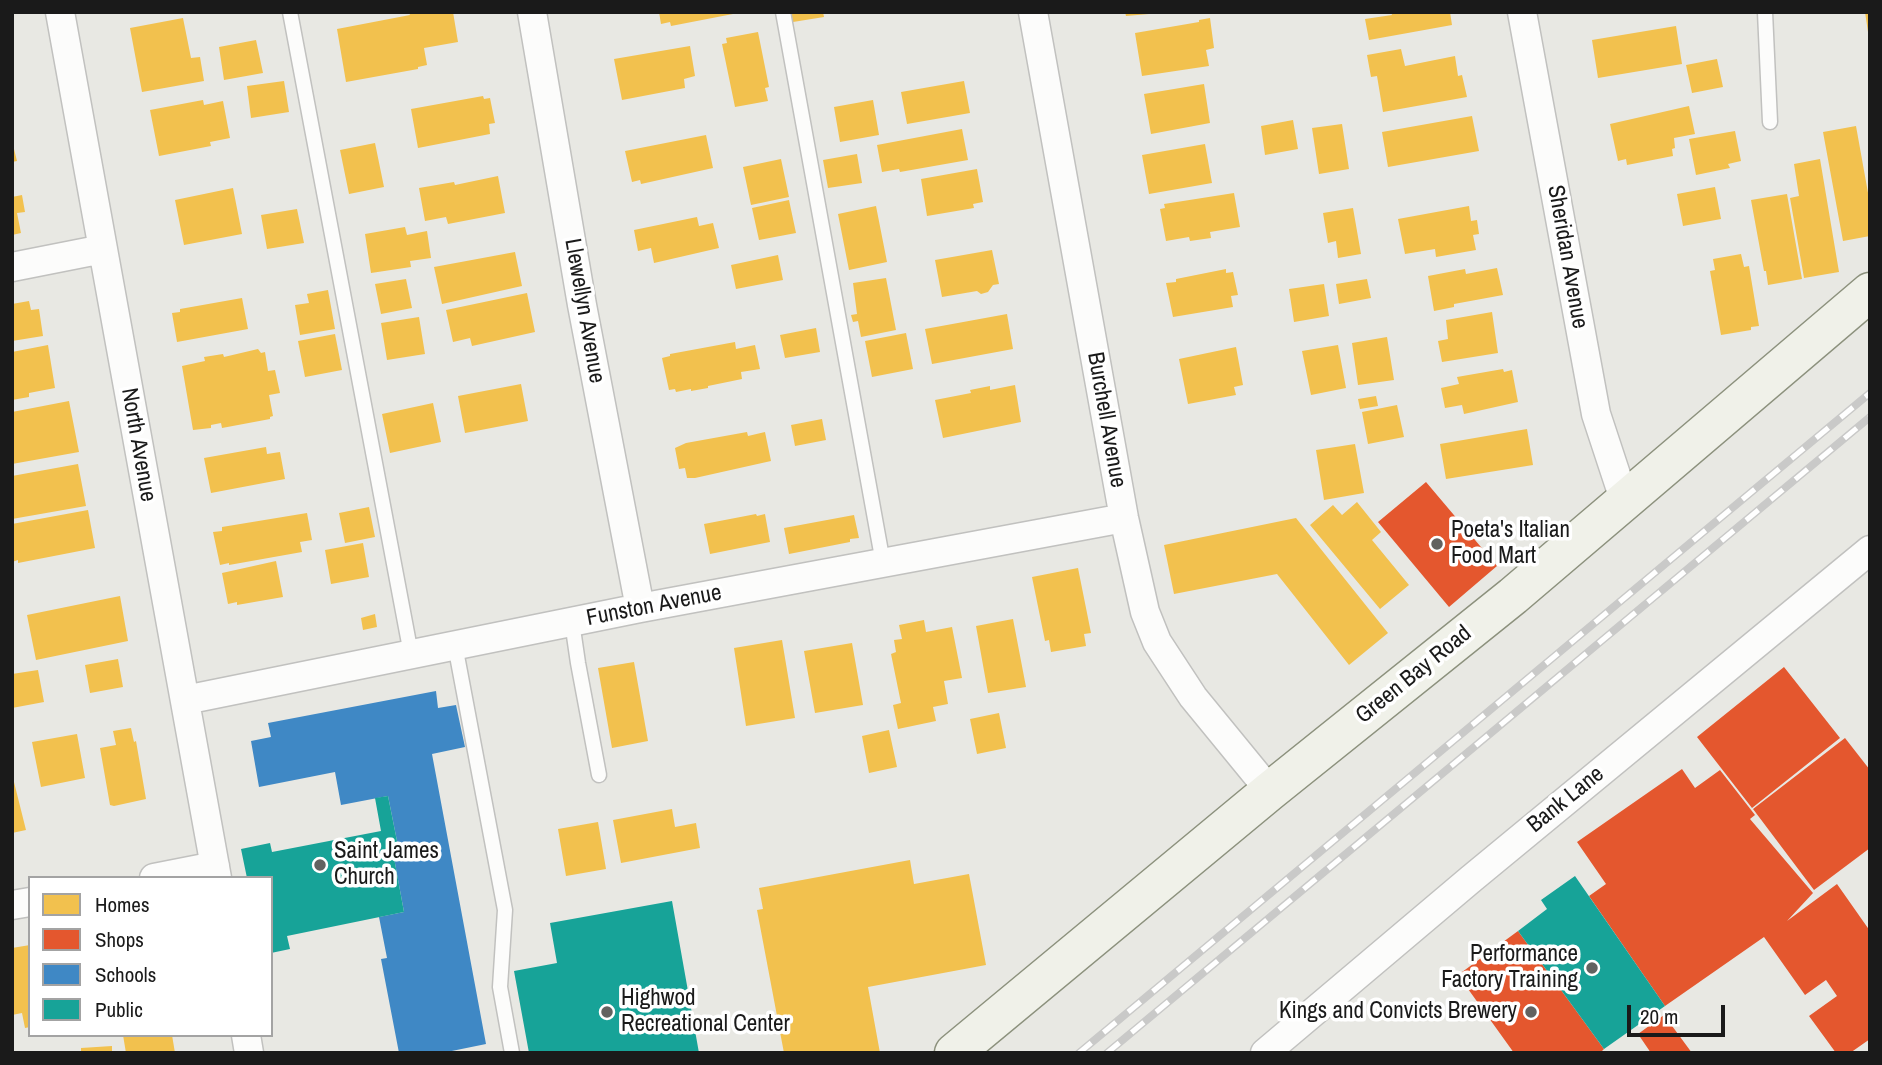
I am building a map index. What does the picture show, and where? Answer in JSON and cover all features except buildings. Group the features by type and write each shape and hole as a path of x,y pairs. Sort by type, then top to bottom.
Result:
{"street":[{"name":"North Avenue","path":"60,12 216,872"},
{"name":"Llewellyn Avenue","path":"532,12 582,305 640,608"},
{"name":"Burchell Avenue","path":"1033,12 1124,518 1145,612 1157,642 1193,697 1269,791"},
{"name":"Sheridan Avenue","path":"1522,12 1596,414 1624,499"},
{"path":"12,267 103,249"},
{"name":"Green Bay Road","path":"954,1053 1269,791 1513,596 1870,292"},
{"name":"Funston Avenue","path":"185,700 640,608 1124,518"},
{"name":"Bank Lane","path":"1265,1053 1870,550"},
{"path":"175,876 216,872"}],"lane":[{"path":"290,12 411,654"},
{"path":"783,12 883,563"},
{"path":"1765,12 1770,122"},
{"path":"572,622 599,775"},
{"path":"455,645 505,910 500,987 512,1053"}],"railway":[{"path":"1079,1053 1870,393"},
{"path":"1107,1053 1870,417"}],"place":[{"name":"Poeta's Italian Food Mart","path":"1437,544"},
{"name":"Saint James Church","path":"320,865"},
{"name":"Performance Factory Training","path":"1592,968"},
{"name":"Highwod Recreational Center","path":"607,1012"},
{"name":"Kings and Convicts Brewery","path":"1531,1012"}]}
